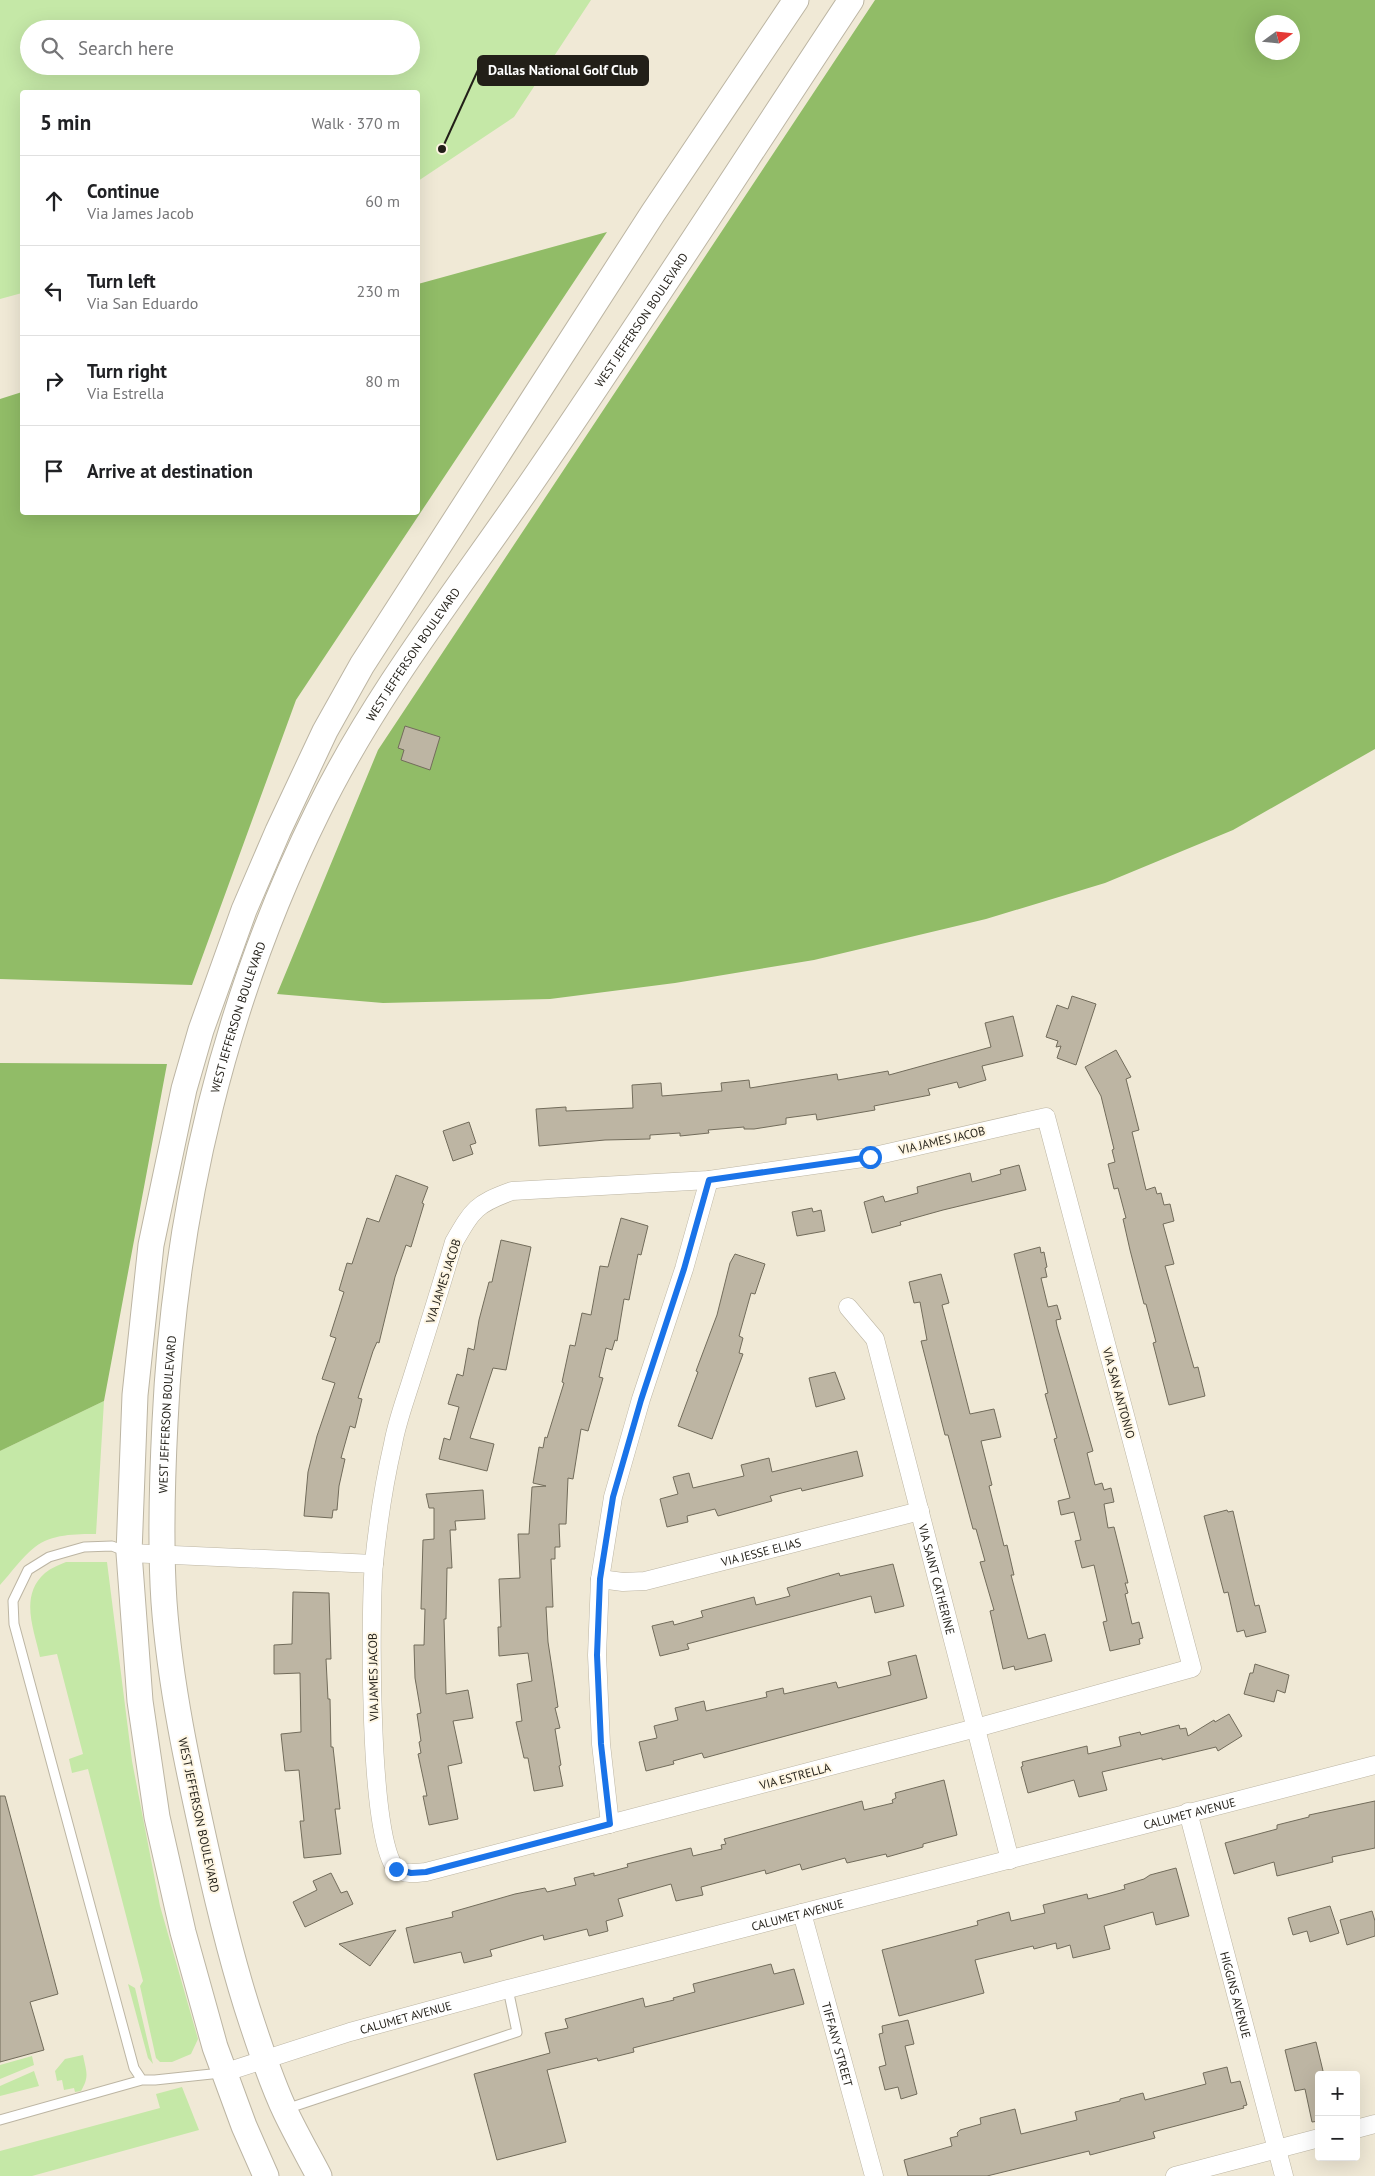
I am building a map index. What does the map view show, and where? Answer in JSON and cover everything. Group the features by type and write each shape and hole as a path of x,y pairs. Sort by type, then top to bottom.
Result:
{"main road":[{"path":"266,2176 223,2072 183,1932 157,1817 140,1701 129,1553 135,1395 150,1255 184,1089 201,1030 244,910 325,731 362,665 648,222 796,0"},
{"name":"WEST JEFFERSON BOULEVARD","path":"319,2176 284,2110 264,2060 232,1957 189,1773 169,1657 161,1554 162,1479 168,1348 178,1266 194,1175 229,1032 268,924 317,812 356,740 393,679 541,469 851,0"},
{"path":"292,801 317,812"}],"street":[{"name":"VIA JAMES JACOB","path":"396,1869 387,1854 383,1836 376,1760 371,1657 374,1564 382,1498 393,1441 454,1242 472,1212 490,1199 512,1191 709,1180 870,1157 1046,1117"},
{"name":"VIA SAN ANTONIO","path":"1046,1117 1192,1668"},
{"path":"610,1824 601,1744 597,1665 600,1579 613,1497 641,1400 684,1269 709,1180"},
{"name":"VIA SAINT CATHERINE","path":"848,1307 875,1339 1010,1860"},
{"name":"VIA JESSE ELIAS","path":"600,1579 623,1582 645,1581 920,1512"},
{"path":"129,1553 374,1564"},
{"name":"VIA ESTRELLA","path":"396,1869 411,1873 426,1872 976,1728 1192,1668"},
{"name":"CALUMET AVENUE","path":"223,2072 350,2032 508,1989 1375,1765"},
{"name":"HIGGINS AVENUE","path":"1188,1812 1284,2176"},
{"name":"TIFFANY STREET","path":"802,1914 874,2176"},
{"path":"1360,2128 1375,2124"},
{"path":"1175,2176 1315,2139"}],"lane":[{"path":"129,1553 112,1546 103,1546 84,1547 49,1557 28,1570 13,1601 14,1624 134,2068 142,2080"},
{"path":"284,2110 517,2032 508,1989"},
{"path":"0,2120 142,2080 223,2072"}],"green space":[{"path":"0,0 591,0 514,117 420,180 420,90 20,90 20,294 0,299"},
{"path":"875,0 1375,0 1375,749 1233,830 1105,883 986,919 814,960 675,983 550,999 383,1003 277,994 378,750"},
{"path":"607,232 420,513 420,283"},
{"path":"20,393 20,515 419,515 296,700 192,985 0,979 0,399"},
{"path":"0,1063 167,1064 104,1401 0,1451"},
{"path":"104,1401 96,1534 80,1534 48,1539 26,1555 0,1585 0,1451"},
{"path":"66,1562 107,1562 132,1761 160,1906 198,2039 191,2054 172,2062 160,2062 156,2058 140,1986 143,1981 88,1769 72,1773 69,1759 83,1754 57,1654 40,1657 32,1624 30,1602 37,1582 47,1571"},
{"path":"128,1984 135,1988 153,2064 148,2058"},
{"path":"83,2055 86,2069 84,2086 81,2091 75,2092 74,2088 64,2090 62,2080 57,2081 55,2071 65,2059"},
{"path":"32,2056 34,2065 0,2079 0,2065"},
{"path":"34,2071 39,2086 0,2096 0,2086"},
{"path":"182,2087 199,2130 32,2176 0,2176 0,2151 160,2108 156,2094"}],"building":[{"path":"405,726 440,737 430,770 401,760 404,750 398,748"},
{"path":"1072,996 1096,1004 1076,1065 1057,1058 1061,1046 1056,1047 1058,1041 1046,1037 1057,1005 1068,1009"},
{"path":"1013,1016 1023,1056 982,1066 986,1080 959,1088 957,1082 928,1089 930,1095 874,1106 875,1110 817,1120 816,1114 786,1118 786,1124 754,1129 744,1129 744,1127 708,1130 709,1133 680,1136 680,1133 650,1135 650,1139 605,1140 539,1146 536,1109 566,1107 566,1111 633,1108 632,1085 661,1083 662,1096 722,1091 721,1083 749,1080 750,1088 837,1074 838,1080 888,1071 889,1075 991,1047 985,1023"},
{"path":"1116,1050 1131,1077 1126,1079 1139,1130 1132,1132 1146,1190 1155,1187 1157,1194 1161,1193 1164,1205 1170,1204 1174,1221 1163,1224 1174,1264 1165,1266 1194,1368 1198,1367 1205,1396 1169,1405 1153,1343 1156,1342 1130,1250 1123,1219 1126,1218 1118,1188 1114,1189 1108,1164 1115,1162 1112,1150 1114,1149 1101,1096 1085,1067"},
{"path":"469,1122 476,1143 470,1145 473,1154 453,1161 443,1131"},
{"path":"1019,1165 1026,1190 900,1222 901,1225 872,1233 864,1202 883,1196 885,1202 918,1193 917,1187 970,1173 972,1182 1001,1174 1000,1170"},
{"path":"396,1175 428,1187 422,1203 424,1204 411,1247 406,1245 395,1277 379,1343 377,1342 373,1351 358,1398 362,1399 355,1428 350,1426 341,1458 345,1459 339,1486 337,1510 333,1510 332,1518 304,1516 308,1472 317,1436 335,1383 322,1379 336,1338 330,1336 344,1292 339,1290 347,1263 352,1264 367,1218 379,1222"},
{"path":"812,1208 813,1212 821,1210 825,1231 797,1236 792,1212"},
{"path":"621,1218 648,1226 641,1255 638,1254 629,1300 624,1299 617,1341 615,1340 612,1350 606,1348 599,1377 603,1378 588,1431 581,1429 573,1479 568,1478 566,1524 559,1524 560,1547 555,1547 555,1559 551,1559 553,1607 546,1607 548,1642 558,1707 555,1708 560,1728 555,1729 563,1786 534,1791 528,1758 524,1758 516,1722 522,1721 517,1684 532,1681 528,1653 499,1656 498,1627 501,1627 499,1579 520,1578 518,1534 529,1534 532,1487 546,1486 533,1483 539,1447 543,1448 545,1437 547,1438 564,1383 562,1382 570,1345 575,1346 582,1313 591,1315 600,1266 608,1267"},
{"path":"501,1240 531,1247 506,1370 493,1368 470,1438 494,1444 487,1471 439,1459 444,1438 450,1440 459,1407 448,1404 457,1374 463,1376 468,1348 474,1350 479,1320 489,1282 492,1282"},
{"path":"1040,1247 1041,1253 1044,1252 1047,1267 1045,1268 1047,1277 1041,1278 1048,1307 1057,1305 1061,1319 1056,1320 1057,1326 1093,1451 1087,1453 1095,1485 1102,1483 1104,1490 1111,1488 1114,1502 1104,1504 1108,1528 1114,1527 1128,1583 1125,1583 1128,1593 1125,1594 1132,1624 1139,1622 1143,1638 1139,1639 1140,1644 1110,1651 1103,1622 1107,1621 1094,1565 1082,1568 1075,1541 1081,1540 1074,1512 1061,1515 1058,1501 1070,1498 1054,1439 1057,1438 1045,1394 1048,1393 1014,1254"},
{"path":"735,1254 765,1264 755,1294 751,1293 739,1336 743,1338 739,1353 743,1354 712,1439 678,1426 717,1315 730,1263"},
{"path":"941,1274 949,1303 942,1305 970,1414 994,1409 1001,1437 981,1441 992,1485 989,1486 1004,1546 1007,1545 1014,1575 1011,1575 1028,1639 1045,1634 1052,1661 1015,1670 1014,1666 1003,1669 990,1611 994,1610 980,1562 985,1561 976,1529 973,1529 948,1435 945,1435 921,1341 927,1340 920,1302 914,1303 909,1282"},
{"path":"835,1372 845,1399 816,1407 809,1378"},
{"path":"857,1451 863,1476 802,1491 801,1488 770,1496 772,1501 718,1516 715,1509 687,1516 688,1522 667,1527 660,1499 678,1494 673,1477 689,1473 693,1488 744,1476 741,1465 769,1458 772,1472"},
{"path":"483,1490 485,1519 455,1521 456,1530 450,1530 452,1568 447,1568 446,1619 444,1619 446,1694 468,1690 473,1718 453,1721 462,1763 448,1766 458,1819 429,1825 423,1796 427,1796 418,1754 421,1753 419,1742 421,1741 417,1714 421,1713 415,1678 414,1645 424,1645 425,1609 421,1609 423,1540 434,1539 434,1508 429,1508 426,1494"},
{"path":"1227,1510 1228,1512 1233,1511 1255,1606 1259,1605 1266,1632 1246,1637 1244,1630 1237,1632 1228,1592 1224,1593 1204,1516"},
{"path":"893,1564 904,1606 875,1613 871,1596 687,1644 689,1649 660,1656 652,1626 673,1621 674,1625 703,1617 701,1611 754,1597 756,1605 790,1596 787,1588 839,1573 840,1576"},
{"path":"293,1592 329,1593 331,1659 326,1659 328,1699 330,1699 331,1747 333,1747 340,1809 335,1809 341,1854 304,1858 300,1821 304,1821 299,1770 285,1771 281,1734 301,1732 300,1673 274,1674 274,1645 292,1644"},
{"path":"916,1655 927,1698 704,1758 702,1753 673,1761 674,1764 646,1771 639,1742 657,1738 654,1726 678,1720 675,1708 704,1701 706,1711 767,1697 766,1692 783,1688 784,1694 836,1682 838,1688 891,1675 888,1662"},
{"path":"1255,1664 1289,1675 1285,1693 1277,1690 1274,1702 1244,1694 1250,1673 1253,1673"},
{"path":"1229,1714 1242,1736 1218,1751 1216,1747 1102,1772 1107,1790 1079,1797 1074,1780 1028,1793 1021,1767 1023,1766 1022,1762 1087,1746 1088,1754 1121,1746 1119,1737 1140,1732 1141,1735 1179,1725 1180,1729 1186,1728 1188,1736 1214,1720 1215,1722"},
{"path":"944,1780 957,1835 923,1844 923,1847 887,1857 886,1854 847,1863 845,1858 802,1870 800,1864 766,1874 765,1870 701,1887 703,1895 676,1901 671,1884 618,1899 623,1916 606,1921 608,1931 589,1936 587,1929 544,1940 543,1935 490,1950 492,1956 464,1963 461,1952 414,1963 406,1928 453,1917 452,1912 515,1894 545,1888 547,1892 576,1885 574,1878 594,1873 594,1876 628,1867 627,1864 691,1848 693,1856 722,1849 721,1845 726,1844 724,1839 862,1801 864,1810 893,1803 892,1800 896,1798 895,1793"},
{"path":"0,1796 5,1796 58,1994 30,2002 44,2050 0,2062"},
{"path":"1375,1801 1375,1848 1332,1857 1333,1862 1277,1876 1274,1862 1234,1874 1225,1843 1277,1829 1277,1825 1309,1817 1309,1815"},
{"path":"1176,1868 1189,1916 1156,1925 1153,1912 1104,1926 1110,1949 1073,1958 1070,1945 1057,1949 1056,1943 1034,1949 1033,1946 975,1960 984,1993 899,2016 882,1950 978,1925 977,1921 1009,1912 1011,1921 1045,1913 1043,1905 1087,1894 1088,1899 1125,1889 1124,1885"},
{"path":"331,1873 341,1893 347,1891 353,1904 305,1927 293,1902 317,1890 313,1881"},
{"path":"1330,1906 1339,1933 1310,1942 1307,1931 1293,1935 1288,1918"},
{"path":"1372,1911 1375,1921 1375,1936 1347,1945 1340,1920"},
{"path":"396,1930 370,1966 339,1944"},
{"path":"771,1964 774,1974 794,1969 804,2004 633,2048 634,2052 598,2061 597,2058 547,2070 566,2142 497,2160 474,2074 550,2053 545,2033 568,2028 565,2019 643,1998 645,2007 674,2000 673,1998 695,1992 693,1984"},
{"path":"908,2020 914,2044 905,2046 917,2094 901,2099 898,2087 885,2090 879,2067 886,2065 879,2034 883,2033 882,2026"},
{"path":"1316,2042 1323,2071 1315,2071 1315,2122 1312,2122 1305,2089 1295,2091 1285,2050"},
{"path":"1227,2067 1231,2083 1240,2081 1247,2105 1243,2106 1244,2108 1153,2132 1155,2138 1090,2155 1089,2151 987,2176 908,2176 904,2160 952,2146 950,2138 958,2136 957,2133 960,2130 981,2124 980,2118 1015,2109 1021,2134 1077,2120 1075,2112 1120,2101 1120,2099 1143,2093 1145,2100 1206,2084 1203,2073"}],"place":[{"name":"Dallas National Golf Club","path":"442,149"}],"route":[{"path":"396,1869 411,1873 426,1872 610,1824 601,1744 597,1655 600,1579 613,1497 641,1400 684,1269 709,1180 870,1157"}]}
